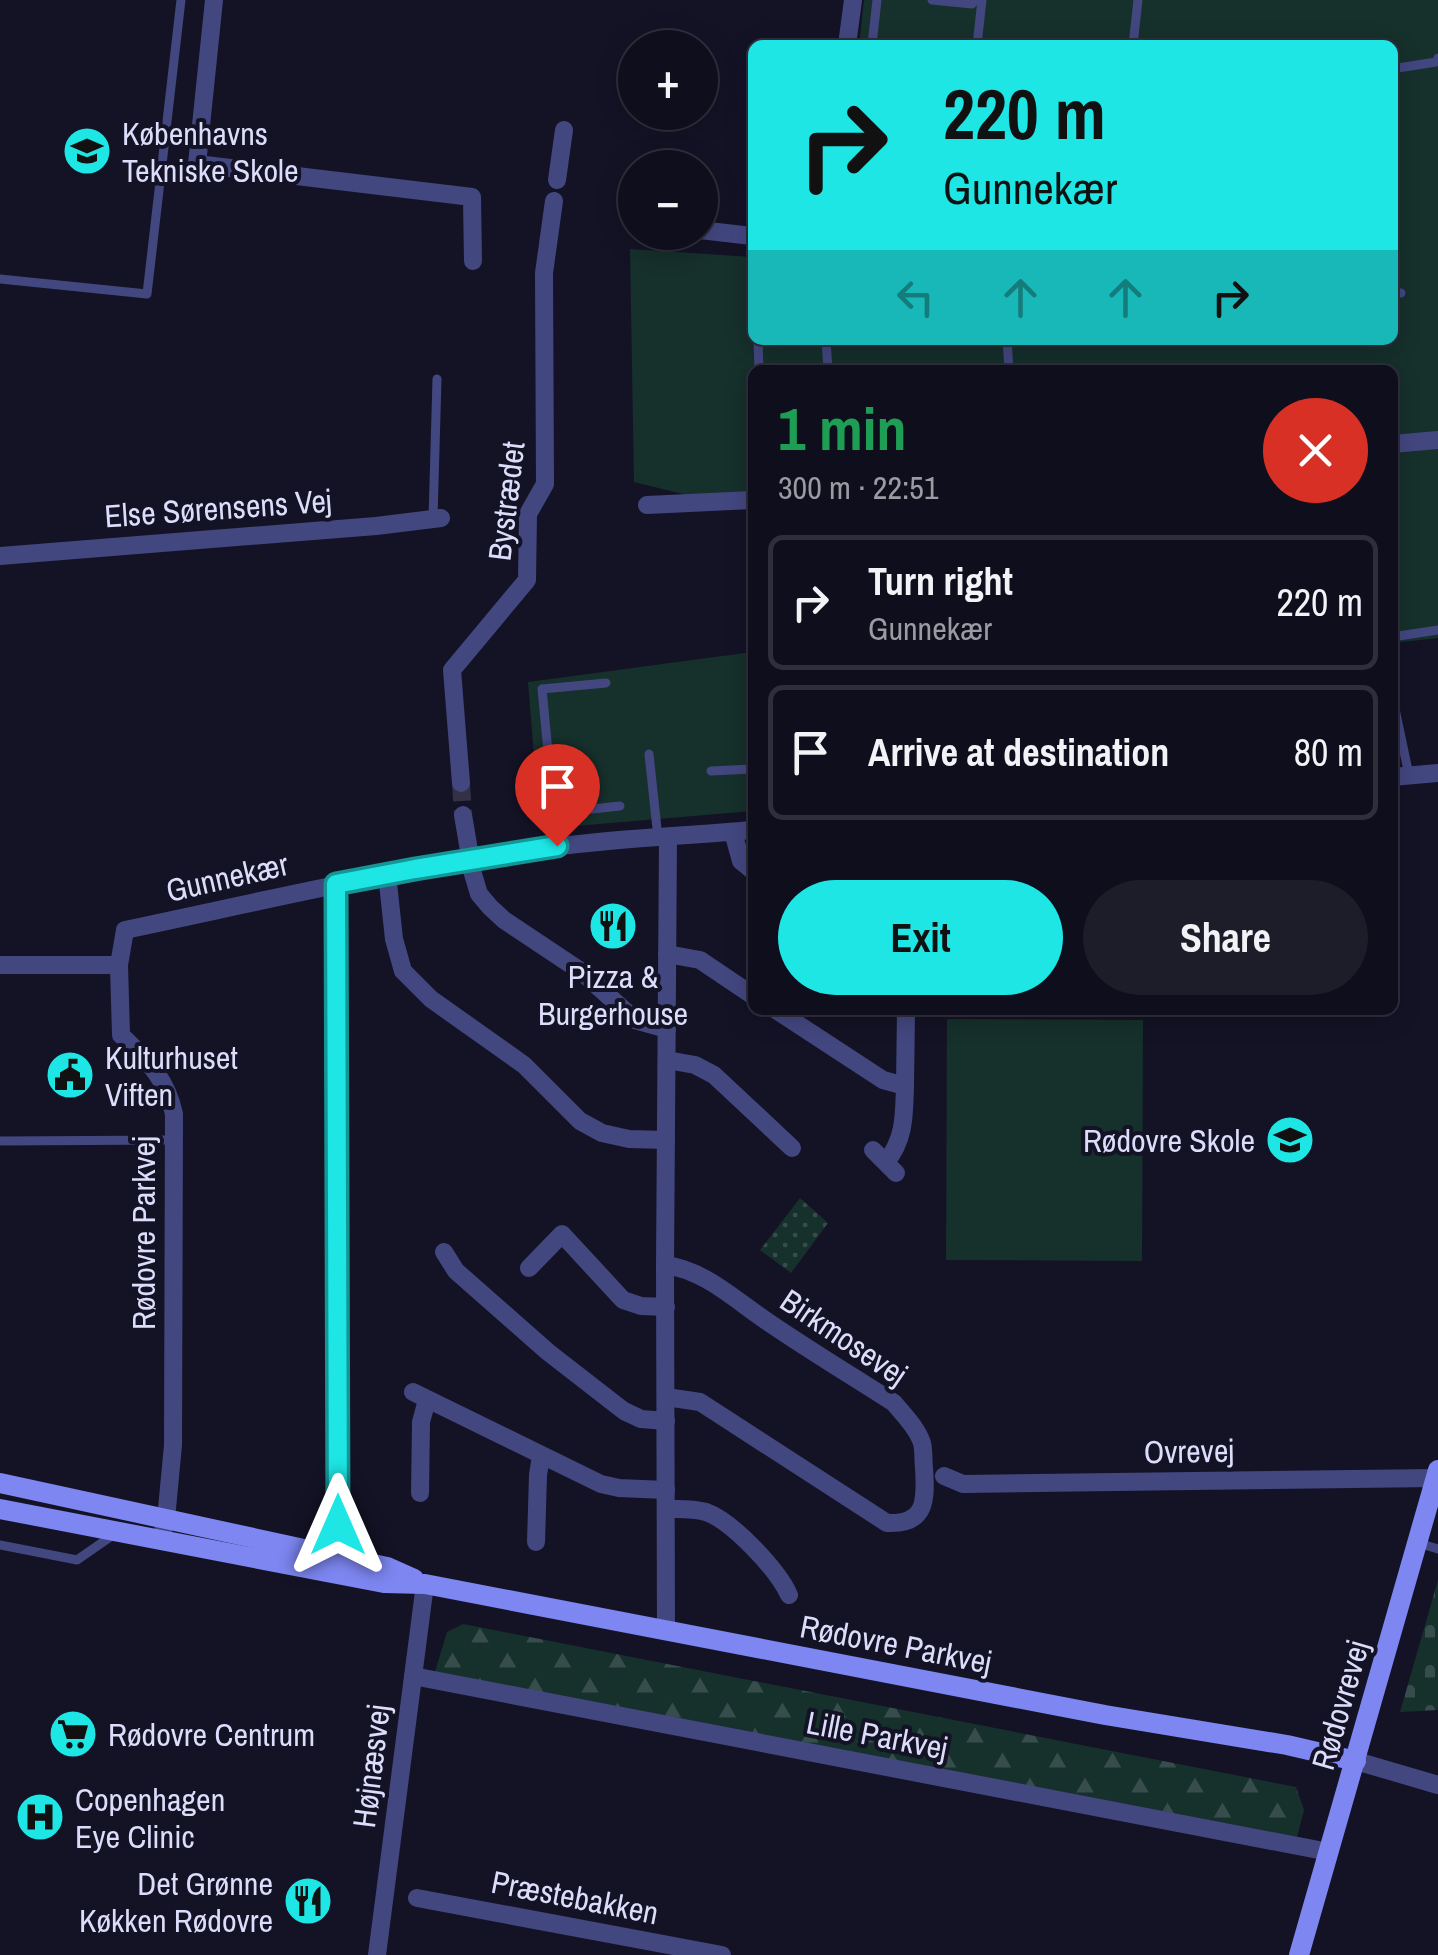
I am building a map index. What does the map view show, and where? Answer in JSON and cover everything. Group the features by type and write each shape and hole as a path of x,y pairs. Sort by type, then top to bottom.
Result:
{"street":[{"path":"214,0 197,164 472,198 473,261"},
{"path":"848,40 853,0"},
{"path":"558,180 564,130"},
{"name":"Bystrædet","path":"460,783 452,670 527,580 528,514 545,484 544,272 554,201"},
{"path":"718,232 748,236"},
{"path":"1398,443 1438,440"},
{"path":"647,505 748,500"},
{"name":"Else Sørensens Vej","path":"0,556 437,518"},
{"path":"1401,776 1438,773"},
{"path":"463,815 480,894 504,920 582,972 635,1020 667,1029"},
{"name":"Gunnekær","path":"119,965 125,930 336,884 557,846 743,831 741,861 748,867"},
{"path":"663,838 667,954 666,1631"},
{"path":"388,874 394,939 402,971 431,998 524,1065 580,1122 602,1133 628,1139 666,1140"},
{"path":"336,884 338,1525"},
{"path":"667,954 700,960 748,992"},
{"path":"0,966 119,965"},
{"name":"Rødovre Parkvej","path":"119,965 121,1036 156,1071 169,1094 174,1114 173,1445 161,1540"},
{"path":"784,1015 882,1080 905,1086"},
{"path":"885,1162 902,1137 906,1020"},
{"path":"666,1060 695,1065 714,1075 792,1148"},
{"path":"529,1268 562,1234 624,1300 666,1308"},
{"path":"444,1252 456,1271 548,1352 624,1411 642,1419 666,1421"},
{"name":"Birkmosevej","path":"665,1265 701,1276 894,1403 922,1444 924,1504 909,1520 887,1523 700,1402 666,1397"},
{"path":"420,1493 420,1396 601,1484 703,1511 728,1524 782,1579 790,1594"},
{"path":"536,1542 540,1456"},
{"name":"Ovrevej","path":"944,1476 963,1484 1437,1474"},
{"name":"Rødovrevej","path":"1299,1955 1356,1761 1428,1546 1437,1474"},
{"name":"Rødovre Parkvej","path":"0,1484 386,1568 424,1584"},
{"name":"Rødovre Parkvej","path":"0,1509 384,1583 424,1584 1356,1761"},
{"path":"119,1530 125,1509"},
{"name":"Højnæsvej","path":"377,1955 424,1584"},
{"name":"Lille Parkvej","path":"413,1676 1329,1852"},
{"path":"1356,1761 1438,1785"},
{"name":"Præstebakken","path":"417,1898 673,1951 722,1955"}],"lane":[{"path":"0,278 147,294 182,0"},
{"path":"873,40 877,0"},
{"path":"932,0 972,4 979,0"},
{"path":"977,40 979,0"},
{"path":"1134,40 1138,0"},
{"path":"1398,68 1436,62 1438,58"},
{"path":"437,379 437,518"},
{"path":"1398,637 1438,630"},
{"path":"557,846 542,689 606,683"},
{"path":"1398,749 1401,776"},
{"path":"649,754 663,838"},
{"path":"711,771 748,769"},
{"path":"554,813 620,806"},
{"path":"0,1141 174,1140"},
{"path":"0,1545 77,1560 119,1530"}],"green space":[{"path":"864,0 1438,0 1438,638 1398,642 1398,365 748,365 748,510 634,482 630,250 748,257 748,345 1398,345 1398,40 860,40"},
{"path":"748,653 748,811 540,829 528,682"},
{"path":"947,1019 1143,1020 1142,1261 946,1260"},
{"path":"800,1198 828,1223 791,1273 760,1250"},
{"path":"1438,1580 1438,1710 1400,1712"},
{"path":"463,1624 1296,1787 1304,1810 1297,1837 435,1672 447,1632"}],"tunnel":[{"path":"461,783 463,815"}],"place":[{"name":"Københavns Tekniske Skole","path":"87,151"},
{"name":"Pizza & Burgerhouse","path":"613,926"},
{"name":"Kulturhuset Viften","path":"70,1075"},
{"name":"Rødovre Skole","path":"1290,1140"},
{"name":"Rødovre Centrum","path":"73,1734"},
{"name":"Copenhagen Eye Clinic","path":"40,1817"},
{"name":"Det Grønne Køkken Rødovre","path":"308,1901"}],"route":[{"path":"338,1525 336,884 557,846"}]}
